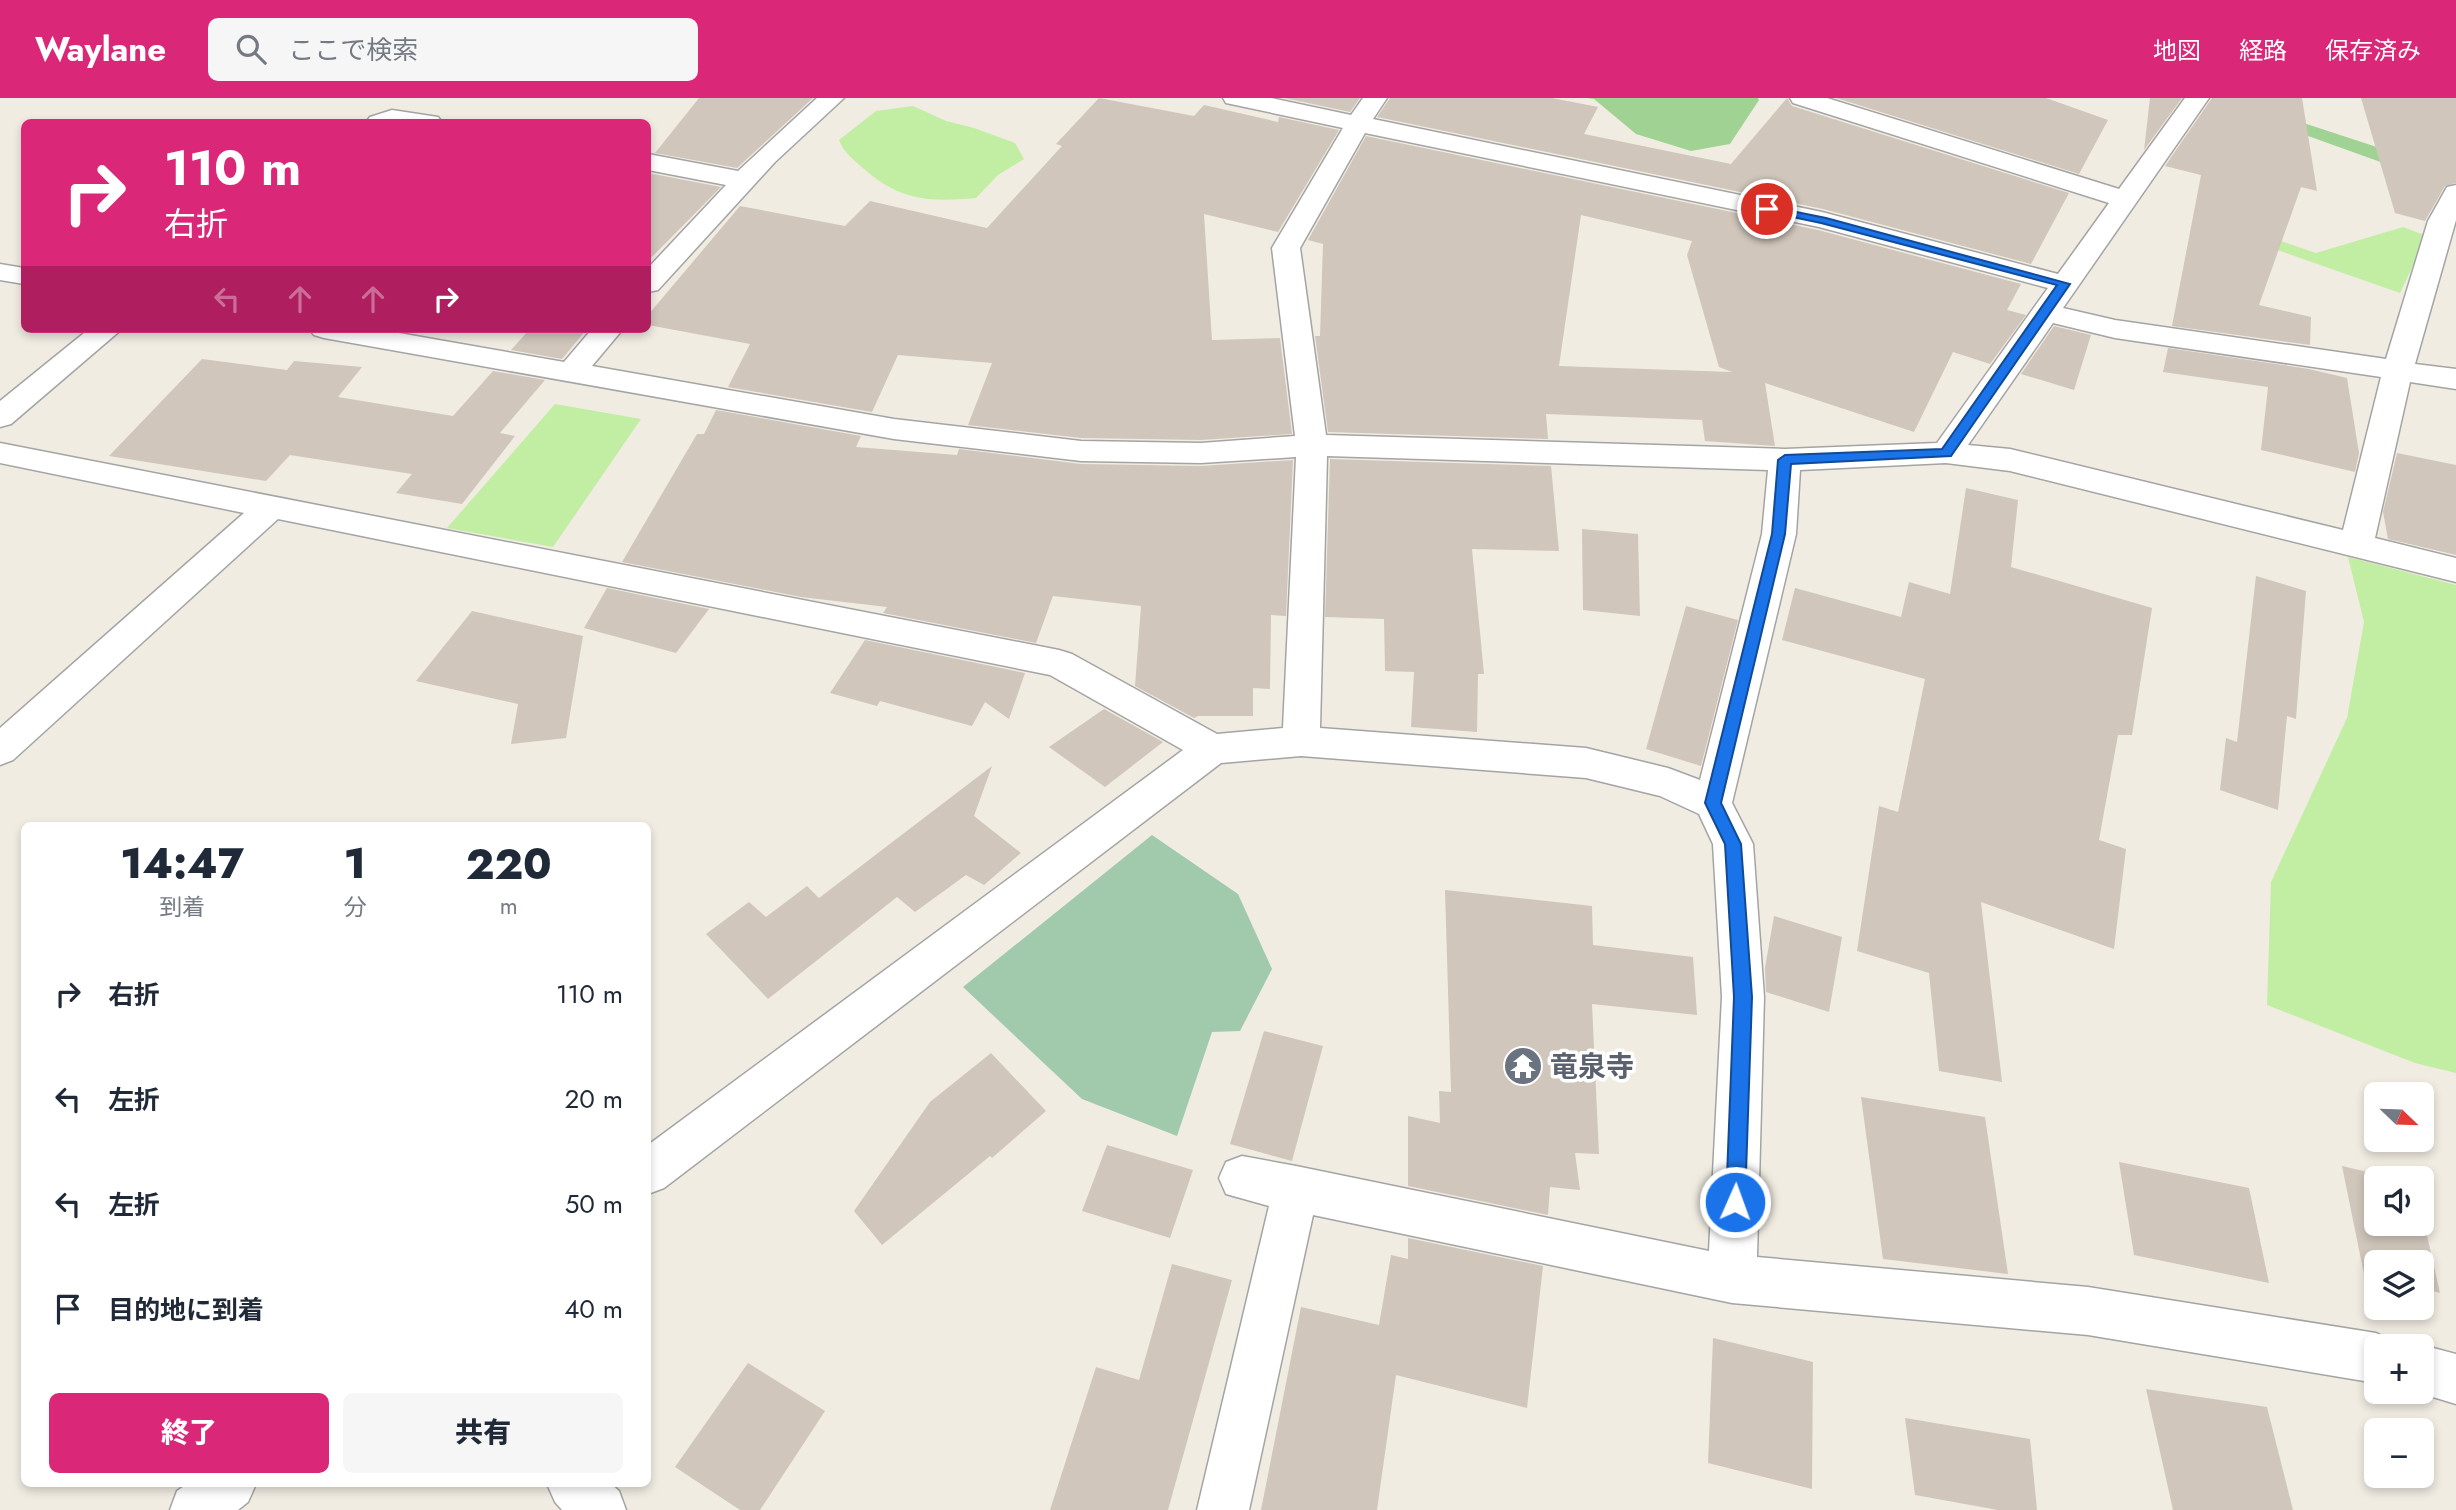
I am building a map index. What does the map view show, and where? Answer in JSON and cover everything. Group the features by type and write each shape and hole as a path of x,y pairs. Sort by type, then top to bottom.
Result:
{"street":[{"path":"387,119 417,98"},
{"path":"651,281 766,156 832,98"},
{"path":"1235,98 1366,111 1822,220 2064,284"},
{"path":"1802,98 2124,199"},
{"path":"1946,453 2197,98"},
{"path":"1301,741 1312,445 1286,248 1366,111"},
{"path":"651,163 743,180"},
{"path":"2356,545 2398,370 2442,221 2456,194"},
{"path":"0,272 21,276"},
{"path":"2045,312 2115,329 2456,379"},
{"path":"0,417 102,333"},
{"path":"347,333 894,429 1081,451 1201,453 1312,445 1785,460 1946,453 2010,460 2456,570"},
{"path":"571,372 605,333"},
{"path":"0,453 1059,663 1212,749"},
{"path":"1732,1279 1743,997 1733,844 1713,803 1779,534 1785,460"},
{"path":"0,750 271,506"},
{"path":"651,1170 1212,749 1301,741 1586,764 1668,783 1713,803"},
{"path":"1242,1178 1732,1279 2088,1311 2364,1356"},
{"path":"1223,1510 1296,1188"},
{"path":"2434,1373 2456,1379"},
{"path":"196,1510 226,1487"},
{"path":"576,1487 600,1510"}],"green space":[{"path":"1587,98 1759,100 1730,144 1691,151 1636,134 1594,99"},
{"path":"2227,98 2453,172 2386,164 2297,132"},
{"path":"913,106 946,121 1015,143 1024,159 998,175 976,198 930,199 890,188 853,159 839,140 876,111"},
{"path":"2403,227 2427,236 2400,293 2266,246 2269,237 2316,253"},
{"path":"555,404 641,419 553,547 447,528"},
{"path":"2348,557 2456,585 2456,1073 2415,1063 2267,1005 2271,882 2347,718 2364,622"},
{"path":"1152,835 1238,894 1272,969 1240,1031 1212,1032 1177,1136 1082,1099 963,987"}],"building":[{"path":"699,98 813,98 737,168 655,153"},
{"path":"1099,98 1194,116 1204,105 1278,122 1279,117 1339,130 1278,232 1204,214 1212,340 1280,338 1292,434 1201,440 1081,438 968,425 992,363 898,355 872,412 728,387 750,344 651,326 651,311 740,206 845,226 870,201 987,228 1062,146 1056,144"},
{"path":"1284,98 1360,98 1350,112"},
{"path":"1390,98 1552,98 1598,107 1584,134 1731,164 1787,98 1792,106 2069,193 2031,264 1823,209 1377,117"},
{"path":"1836,98 2046,98 2108,120 2079,174"},
{"path":"2150,98 2182,98 2144,150"},
{"path":"2212,98 2302,98 2317,191 2301,187 2259,305 2311,317 2310,345 2172,326 2201,175 2165,166"},
{"path":"2361,98 2456,98 2456,183 2445,186 2425,221 2395,213"},
{"path":"1366,136 1818,230 2021,284 2007,310 2026,315 1990,364 1953,352 1914,432 1765,383 1775,446 1705,441 1702,420 1546,414 1548,439 1328,432 1315,336 1320,336 1323,244 1308,240","holes":["1581,215 1692,241 1687,255 1719,367 1732,372 1559,366"]},
{"path":"651,174 721,187 651,258"},
{"path":"2054,326 2091,335 2074,390 2021,374"},
{"path":"526,333 584,333 562,359 511,350"},
{"path":"2168,348 2309,369 2347,378 2359,453 2355,472 2261,450 2268,387 2163,372"},
{"path":"202,359 287,370 294,361 362,367 338,397 453,416 493,371 545,380 500,433 515,436 462,504 396,493 412,474 290,455 266,481 109,456"},
{"path":"716,410 861,436 856,447 957,455 959,449 1081,464 1201,466 1293,460 1286,616 1271,615 1270,689 1253,688 1253,716 1194,718 1135,686 1141,606 1053,596 1036,643 883,613 887,607 801,597 622,562 697,434 704,434"},
{"path":"2397,453 2456,465 2456,555 2388,539 2383,512"},
{"path":"1330,459 1551,466 1559,551 1472,549 1484,674 1478,674 1477,732 1411,727 1414,672 1385,671 1384,619 1325,617"},
{"path":"1966,488 2018,500 2011,567 2152,608 2132,735 2118,735 2099,840 2126,849 2114,949 1981,902 2002,1082 1939,1071 1929,973 1857,951 1879,806 1898,812 1925,679 1782,640 1795,588 1901,617 1909,582 1950,594"},
{"path":"1582,529 1638,534 1640,616 1583,610"},
{"path":"2256,576 2306,591 2296,719 2287,716 2278,810 2220,790 2226,738 2237,742"},
{"path":"607,588 709,609 676,653 584,628"},
{"path":"1686,606 1738,620 1701,766 1646,749"},
{"path":"472,611 583,636 566,738 511,744 518,704 416,681"},
{"path":"865,640 1025,673 1009,719 985,702 972,726 880,701 877,706 830,693"},
{"path":"1104,709 1163,742 1105,787 1049,747"},
{"path":"992,766 974,816 1021,853 984,885 966,875 915,912 897,897 768,999 706,934 749,902 766,917 807,886 819,898"},
{"name":"竜泉寺","path":"1445,890 1592,906 1593,945 1693,957 1697,1015 1592,1004 1599,1154 1575,1153 1580,1190 1550,1187 1548,1215 1408,1186 1408,1116 1440,1123 1439,1091 1451,1092"},
{"path":"1774,916 1842,937 1829,1012 1766,992 1765,968"},
{"path":"1264,1031 1323,1046 1292,1161 1230,1144"},
{"path":"991,1053 1046,1111 992,1158 990,1156 882,1245 854,1211 930,1102"},
{"path":"1861,1097 1985,1117 2008,1274 1883,1259"},
{"path":"1107,1145 1193,1170 1170,1238 1082,1211"},
{"path":"2119,1162 2249,1188 2269,1283 2134,1255"},
{"path":"2342,1166 2364,1171 2364,1236 2427,1236 2430,1250 2364,1250 2364,1274"},
{"path":"1408,1238 1543,1266 1527,1408 1396,1375 1377,1510 1261,1510 1301,1307 1379,1325 1391,1255 1408,1259"},
{"path":"1172,1264 1232,1280 1168,1510 1050,1510 1096,1367 1139,1380"},
{"path":"2434,1266 2440,1293 2434,1291"},
{"path":"1713,1338 1813,1362 1812,1489 1708,1463"},
{"path":"748,1363 825,1411 760,1510 740,1510 675,1467"},
{"path":"2146,1389 2267,1407 2293,1510 2173,1510"},
{"path":"1905,1418 2030,1439 2037,1510 1998,1510 1915,1495"}],"place":[{"name":"竜泉寺","path":"1523,1066"}],"route":[{"path":"1735,1202 1743,997 1733,844 1713,803 1779,534 1785,460 1946,453 2064,284 1822,220 1767,209"}]}
